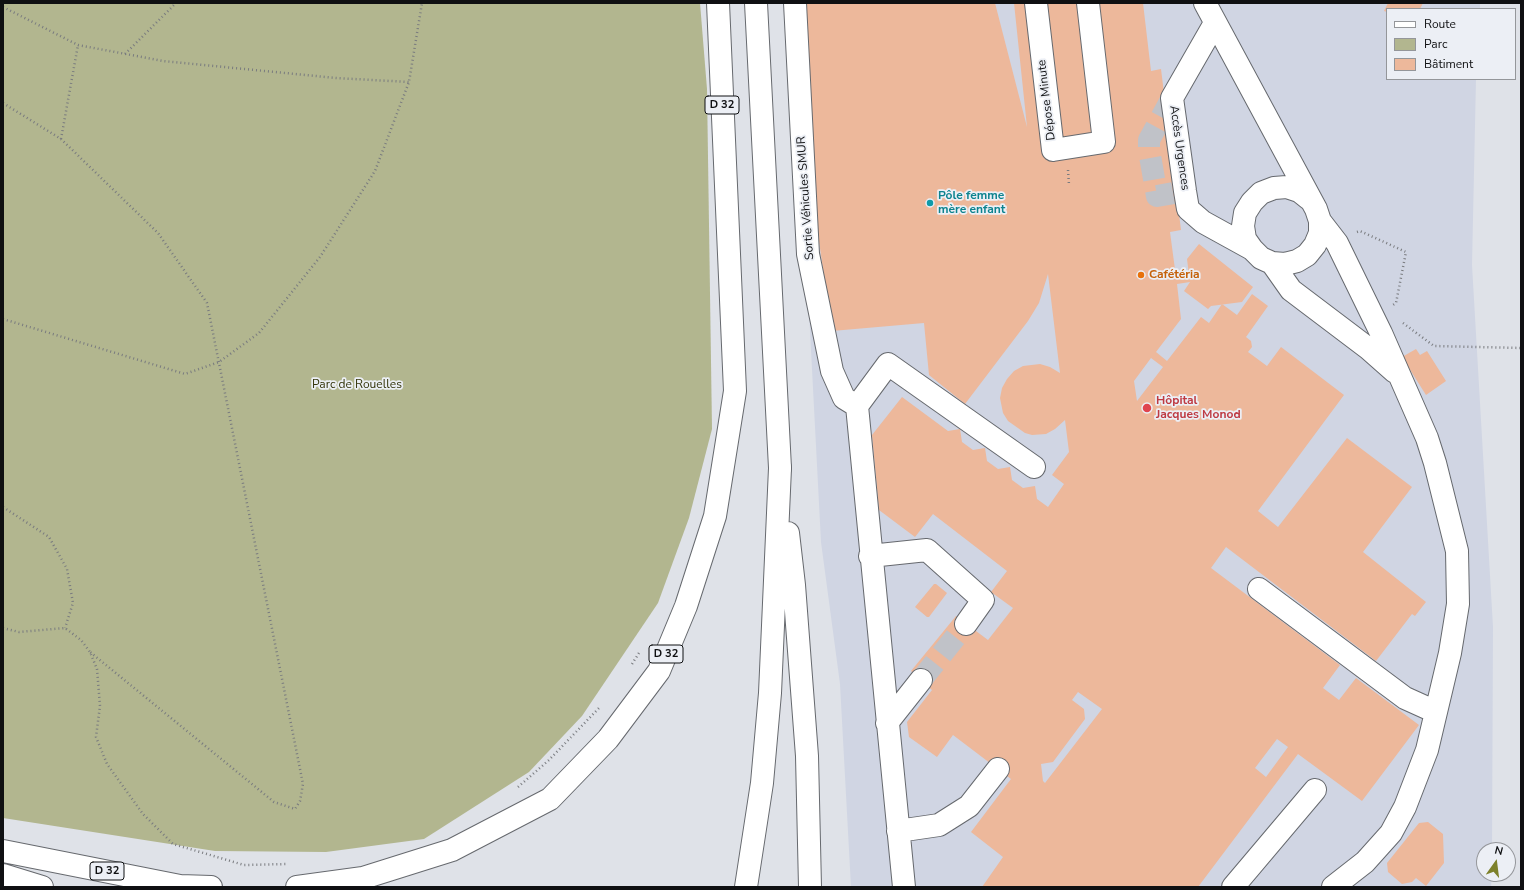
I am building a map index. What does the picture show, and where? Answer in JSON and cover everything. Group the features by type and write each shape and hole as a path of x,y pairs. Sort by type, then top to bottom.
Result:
{"main road":[{"name":"D 32","path":"297,887 363,878 452,850 550,799 608,739 660,671 686,606 715,516 735,391 718,3"},
{"path":"756,3 780,468 794,585 807,756 810,887"},
{"name":"Sortie Véhicules SMUR","path":"795,3 808,254 832,371 844,398 857,406"},
{"name":"Dépose Minute","path":"1036,3 1053,150 1104,142 1088,3"},
{"path":"1205,3 1309,199 1316,209 1320,221 1320,233 1315,245 1307,254 1297,261 1285,264 1272,263 1261,258 1252,250 1245,239 1243,226 1245,214 1252,202 1261,193 1274,188 1287,187 1299,191 1309,199"},
{"name":"Accès Urgences","path":"1215,23 1172,98 1186,197 1188,208 1203,222 1252,250"},
{"path":"1274,188 1282,176 1287,156"},
{"path":"1320,221 1337,243 1381,333 1427,438 1435,463 1457,551 1458,604 1450,653 1427,750 1406,807 1391,833 1365,862 1333,887"},
{"path":"1272,263 1291,290 1399,375"},
{"path":"904,887 870,556 857,406 888,364 1034,467"},
{"path":"746,887 762,783 770,693 780,468"},
{"path":"870,556 927,550 983,600 966,624"},
{"path":"1259,590 1404,698 1436,712"},
{"path":"887,723 921,680"},
{"path":"898,831 939,825 969,806 998,769"},
{"path":"1245,882 1315,790"},
{"name":"D 32","path":"3,851 180,886 211,887"},
{"path":"3,875 42,887"}],"path":[{"path":"125,54 176,3"},
{"path":"3,319 185,374 219,362 259,333 320,257 375,171 408,82 422,3"},
{"path":"3,7 78,45 125,54 163,61 263,72 408,82"},
{"path":"61,139 78,45"},
{"path":"3,103 61,139 158,232 206,303 303,784 300,801 295,810 274,802 90,652 81,640 65,628 20,632 3,628"},
{"path":"1337,243 1360,231 1406,252 1396,303"},
{"path":"1397,319 1434,346 1521,348"},
{"path":"3,506 49,537 67,569 73,603 65,628"},
{"path":"629,670 641,650"},
{"path":"90,652 97,669 100,706 96,737 107,764 143,814 173,844 244,864 293,864"},
{"path":"513,791 549,760 601,706"}],"shaded area":[{"name":"Hôpital Jacques Monod","path":"785,3 1480,3 1480,8 1386,8 1386,80 1476,80 1472,265 1493,627 1492,842 1476,842 1476,882 1491,882 1491,887 851,887 840,684 821,542 807,273"}],"green space":[{"name":"Parc de Rouelles","path":"3,3 700,3 707,89 712,429 689,518 658,603 582,716 529,772 424,839 326,852 215,851 3,818"}],"building":[{"path":"806,3 995,3 1027,127 1014,3 1143,3 1151,71 1161,69 1181,230 1170,232 1176,277 1189,275 1187,259 1199,244 1253,287 1242,302 1223,304 1237,315 1252,294 1268,306 1246,337 1251,341 1252,347 1248,352 1267,366 1281,347 1344,395 1258,511 1278,527 1347,438 1412,487 1363,552 1426,602 1415,616 1412,614 1376,661 1226,547 1211,568 1340,665 1323,688 1339,700 1356,678 1419,725 1362,801 1298,754 1198,887 982,887 1003,857 971,832 1011,779 953,735 937,757 909,737 907,722 932,690 911,671 956,616 988,640 1013,608 991,592 1007,571 933,514 915,537 879,510 872,435 902,397 948,431 960,429 962,442 973,450 985,448 987,461 998,469 1010,467 1012,480 1023,488 1035,486 1037,499 1048,507 1064,484 1052,475 1069,452 1065,420 1055,429 1046,434 1032,435 1025,433 1008,421 1003,413 1000,398 1002,388 1007,379 1014,371 1023,366 1040,364 1050,367 1060,373 1048,274 1039,303 1028,321 965,404 929,375 924,323 832,331 812,193","holes":["1190,282 1184,291 1208,309 1211,306 1222,305 1209,323 1201,317 1167,361 1156,352 1181,319 1177,284","1151,358 1163,367 1137,401 1134,381","1078,692 1102,709 1045,783 1043,781 1041,764 1053,762 1085,719 1084,709 1072,700","1277,739 1288,747 1266,777 1255,768"]},
{"path":"1388,3 1423,3 1420,8 1386,8 1386,12 1384,11"},
{"path":"1416,349 1420,355 1427,351 1446,381 1426,395 1402,357"},
{"path":"934,584 947,593 929,617 927,617 915,607"},
{"path":"1428,822 1443,834 1444,863 1426,886 1416,878 1412,882 1402,884 1388,872 1387,863 1419,823"}],"tunnel":[{"path":"1172,98 1149,140 1149,150 1157,196 1185,191"},
{"path":"921,680 966,624"}],"place":[{"name":"Pôle femme mère enfant","path":"930,203"},
{"name":"Cafétéria","path":"1141,275"},
{"name":"Hôpital Jacques Monod","path":"1147,408"}]}
